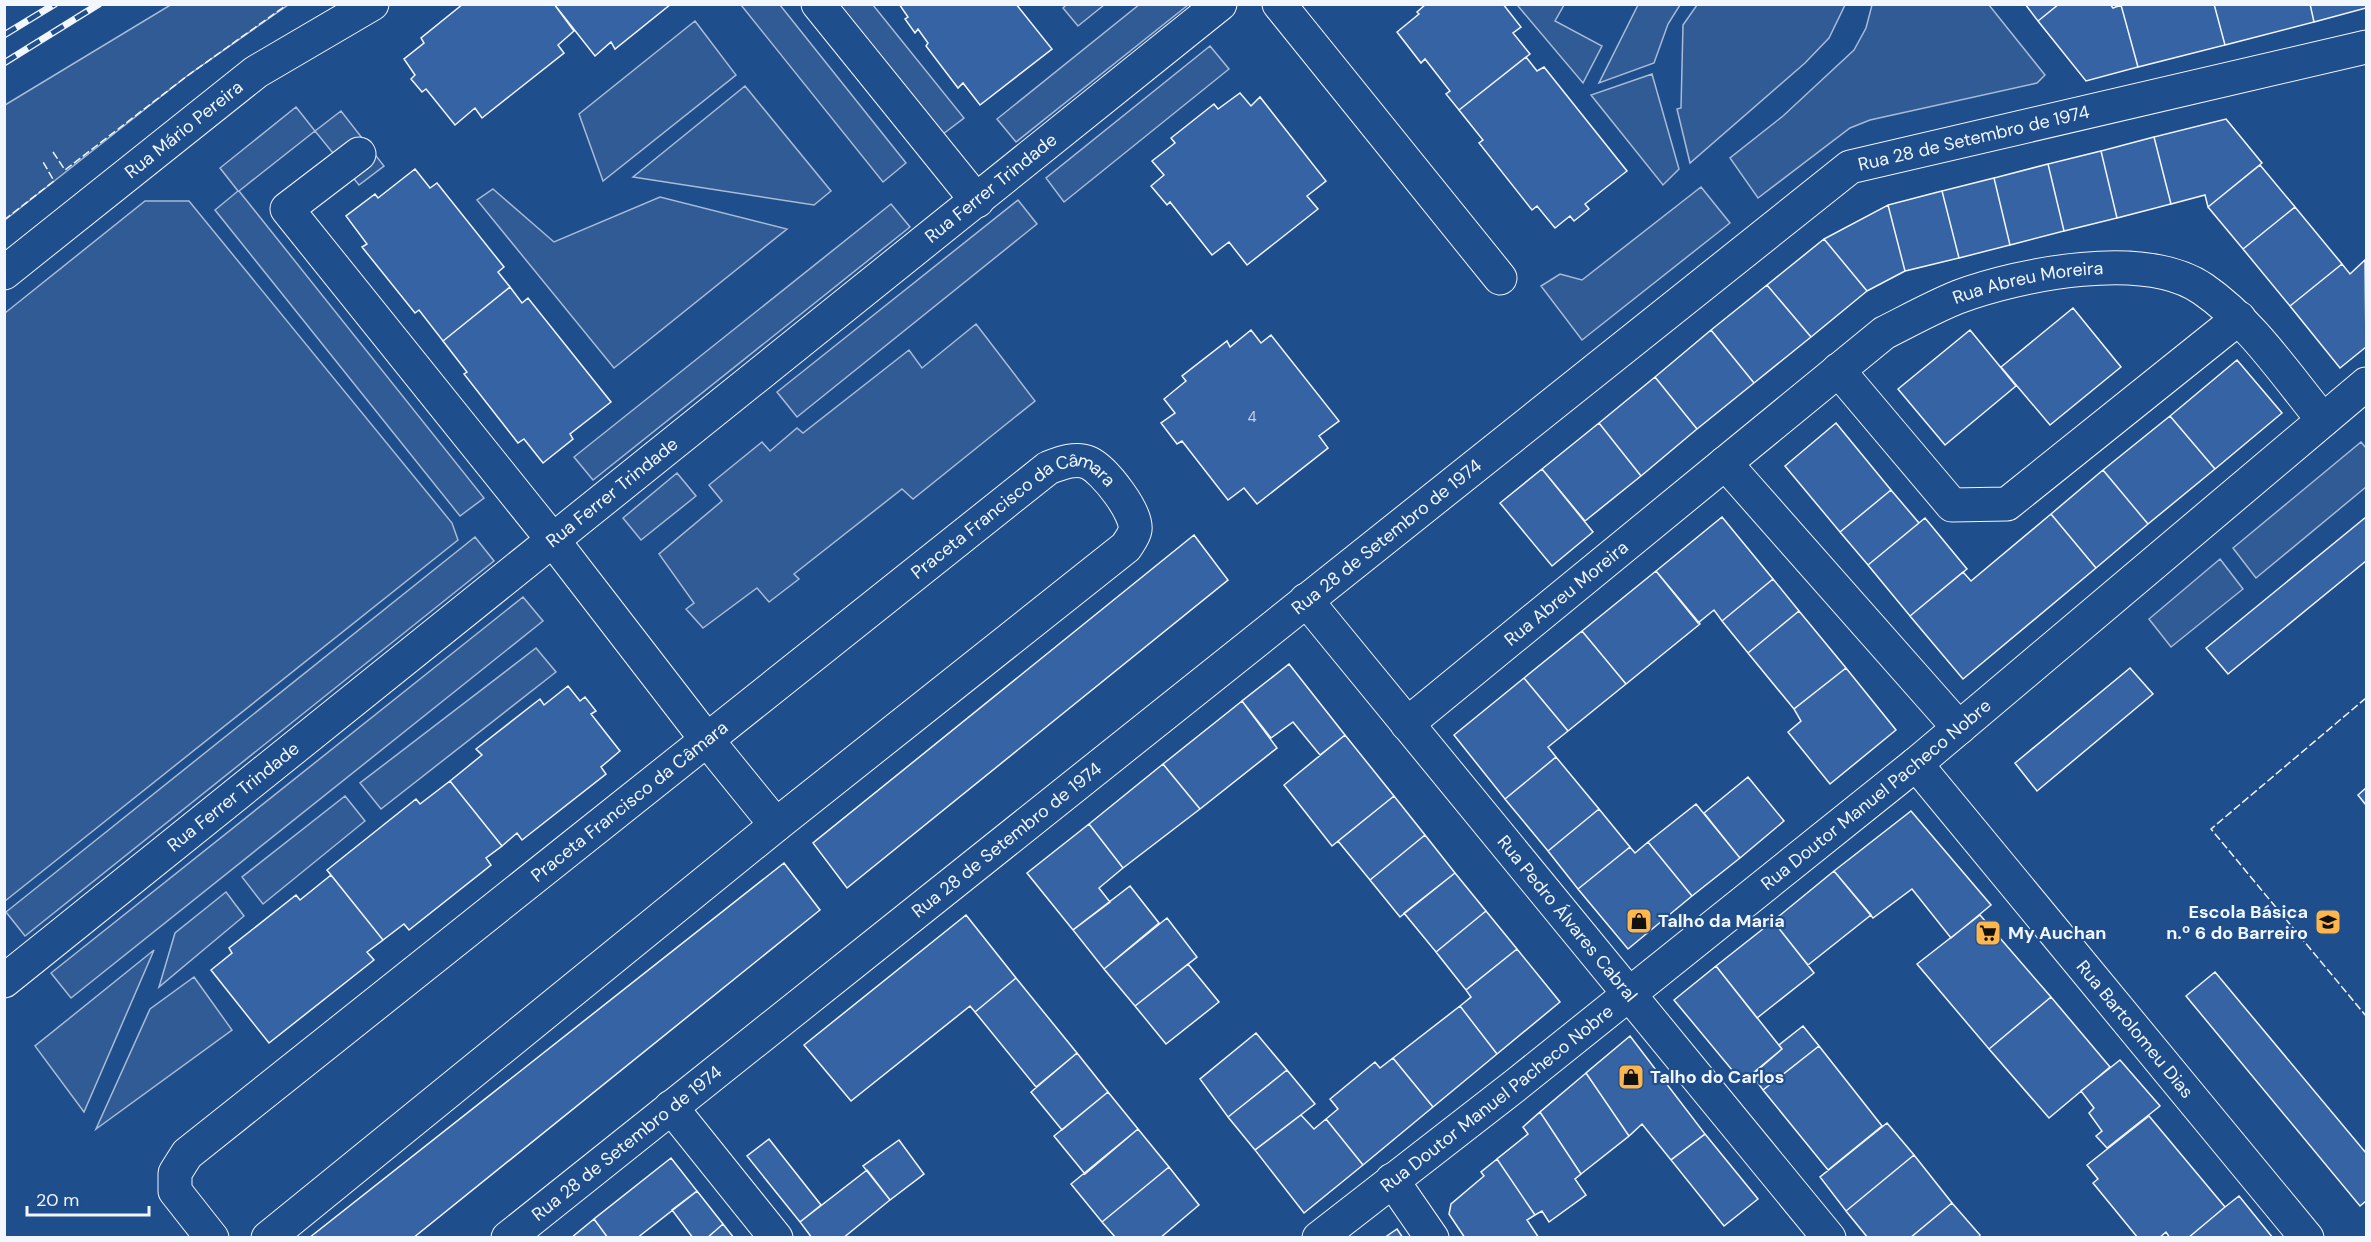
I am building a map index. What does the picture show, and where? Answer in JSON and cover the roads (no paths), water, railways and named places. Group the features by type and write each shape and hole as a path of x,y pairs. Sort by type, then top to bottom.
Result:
{"street":[{"name":"Rua Mário Pereira","path":"4,273 256,72 372,4"},
{"path":"818,4 976,201"},
{"name":"Rua Ferrer Trindade","path":"4,981 1220,4"},
{"path":"1279,4 1500,278"},
{"name":"Rua 28 de Setembro de 1974","path":"508,1238 1850,167 2367,47"},
{"path":"359,154 287,209 552,539 707,740 776,825"},
{"name":"Rua Abreu Moreira","path":"1407,724 1884,333 1959,297 2034,277 2099,268 2161,271 2201,288 2239,318 2323,420"},
{"path":"1838,370 1952,505 2007,504 2239,318"},
{"name":"Rua Doutor Manuel Pacheco Nobre","path":"1319,1238 1517,1084 1627,993 1917,764 2367,384"},
{"name":"Praceta Francisco da Câmara","path":"212,1238 176,1191 175,1173 187,1154 1048,468 1066,460 1089,463 1127,503 1133,514 1135,530 1126,547 776,825 268,1238"},
{"path":"1725,463 1959,728"},
{"name":"Rua Pedro Álvares Cabral","path":"1306,600 1829,1238"},
{"name":"Rua Bartolomeu Dias","path":"1917,764 2307,1238"},
{"path":"671,1107 776,1238"},
{"path":"1392,1180 1432,1238"}],"railway":[{"path":"4,35 55,4"},
{"path":"4,63 99,4"}],"place":[{"name":"Talho da Maria","path":"1639,921"},
{"name":"Escola Básica n.º 6 do Barreiro","path":"2328,922"},
{"name":"My Auchan","path":"1988,933"},
{"name":"Talho do Carlos","path":"1631,1077"}]}
